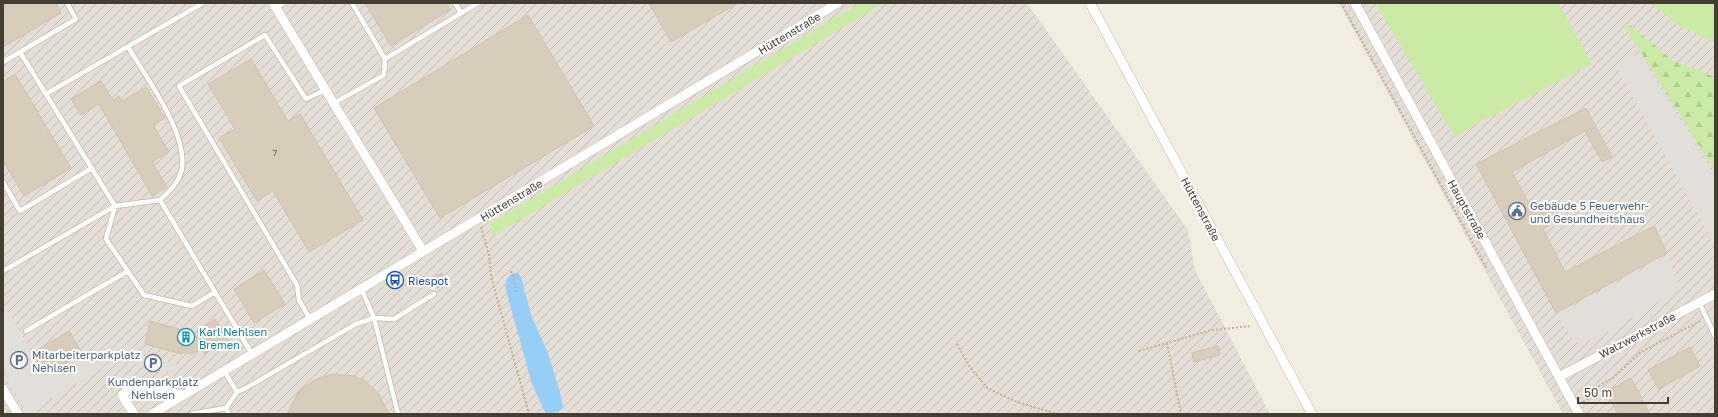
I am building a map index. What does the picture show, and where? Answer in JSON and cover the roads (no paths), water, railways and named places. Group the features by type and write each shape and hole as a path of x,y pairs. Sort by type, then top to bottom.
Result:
{"street":[{"name":"Hüttenstraße","path":"152,414 838,3"},
{"name":"Hüttenstraße","path":"1090,3 1312,414"},
{"name":"Hauptstraße","path":"1355,3 1579,414"},
{"path":"278,5 326,90 423,251"},
{"name":"Walzwerkstraße","path":"1559,377 1715,294"},
{"path":"134,414 122,395 132,387 138,385 183,395"},
{"path":"3,389 18,414"}],"lane":[{"path":"3,62 76,19 67,3"},
{"path":"46,94 202,3"},
{"path":"334,103 384,75 386,59 352,3"},
{"path":"455,3 461,13"},
{"path":"386,59 478,3"},
{"path":"310,319 298,300 297,285 179,86 265,35 306,99 326,90"},
{"path":"3,271 115,206 160,200 174,186 182,168 181,143 168,114 128,47"},
{"path":"20,52 115,206 106,239 144,295 192,306 215,292"},
{"path":"3,182 20,210 92,168"},
{"path":"160,200 252,354"},
{"path":"26,331 128,271"},
{"path":"361,288 374,318 398,414"},
{"path":"191,414 226,408 237,392 356,324 374,318 394,319 434,294"},
{"path":"1699,302 1705,318 1715,336"},
{"path":"224,371 237,392"},
{"path":"226,408 229,414"}],"water":[{"path":"514,273 518,273 521,277 532,318 548,353 561,396 563,408 557,412 546,414 532,384 506,290 507,279"}],"place":[{"name":"Gebäude 5 Feuerwehr- und Gesundheitshaus","path":"1517,211"},
{"name":"Riespot","path":"395,280"},
{"name":"Karl Nehlsen Bremen","path":"186,337"},
{"name":"Mitarbeiterparkplatz Nehlsen","path":"19,360"},
{"name":"Kundenparkplatz Nehlsen","path":"153,363"}]}
